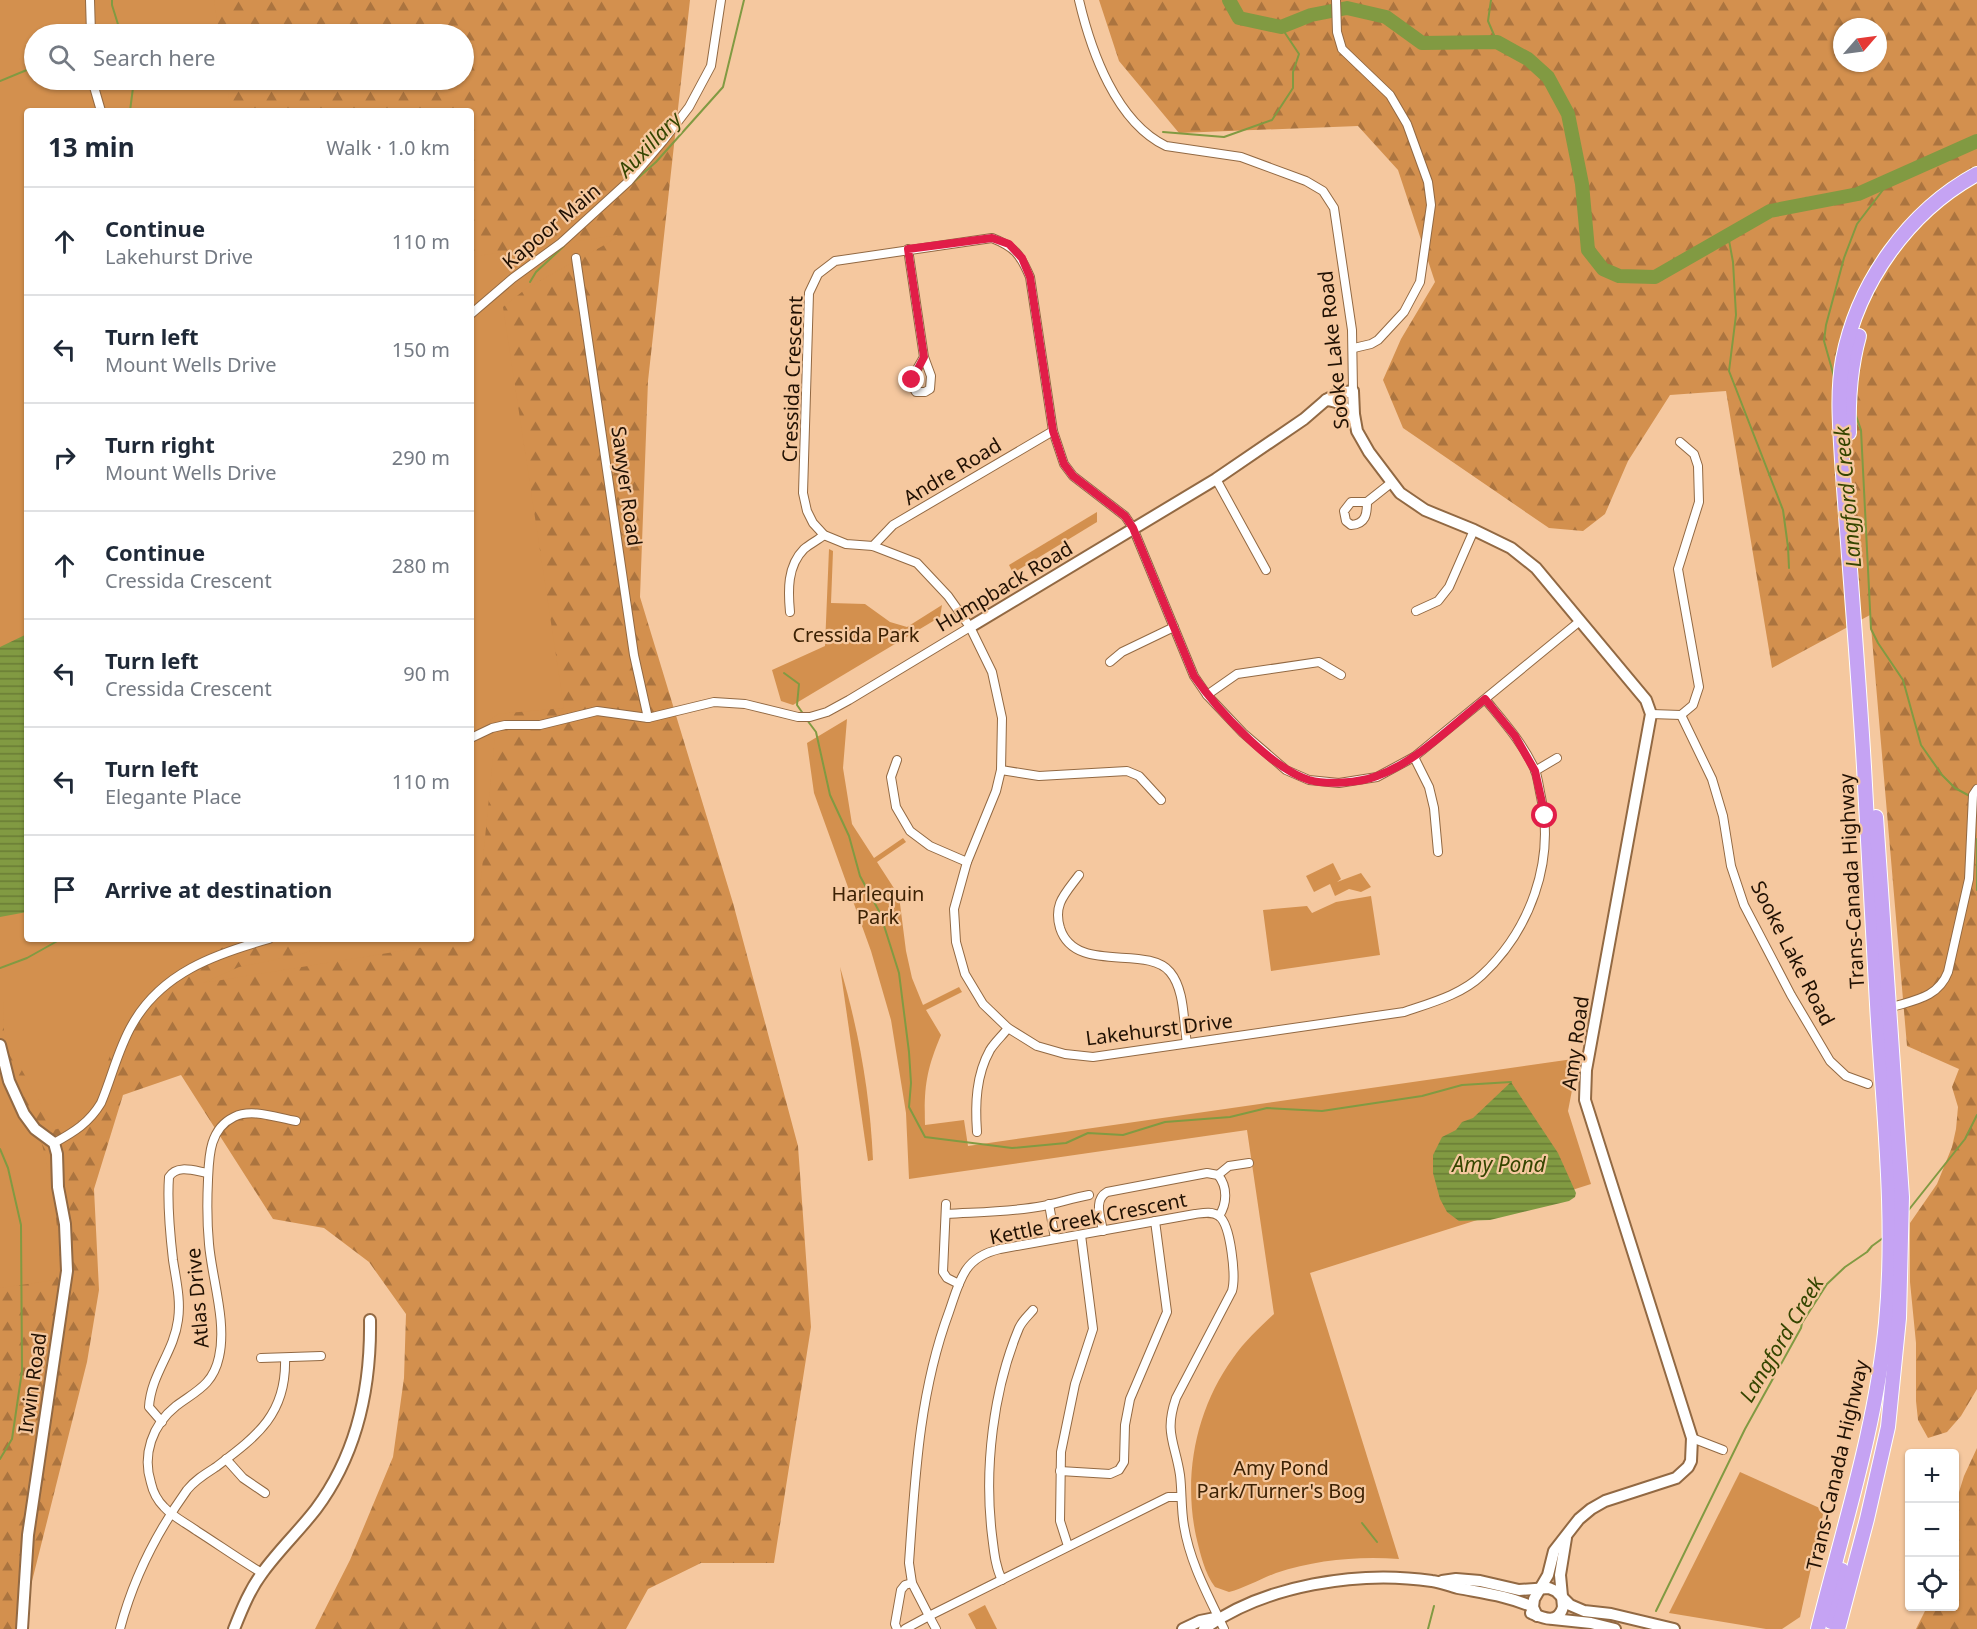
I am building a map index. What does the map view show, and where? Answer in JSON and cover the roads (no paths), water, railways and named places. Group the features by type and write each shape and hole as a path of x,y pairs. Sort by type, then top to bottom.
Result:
{"highway":[{"name":"Trans-Canada Highway","path":"1829,1628 1849,1509 1873,1414 1880,1375 1890,1275 1890,1221 1864,764 1841,450 1840,384 1853,324 1861,302 1882,264 1901,237 1922,215 1947,194 1977,174"},
{"name":"Trans-Canada Highway","path":"1829,1628 1882,1456 1888,1427 1898,1341 1902,1197 1848,404 1851,376 1864,316 1890,267 1923,225 1943,207 1977,184"},
{"path":"1889,1008 1884,1020 1893,1170 1890,1221"}],"street":[{"path":"90,0 91,24"},
{"name":"Kapoor Main","path":"474,311 513,278 561,243 630,181 663,141 689,107 711,66 721,0"},
{"name":"Sooke Lake Road","path":"1079,0 1084,21 1109,87 1137,124 1159,143 1241,157 1306,181 1323,192 1334,208 1354,348 1354,422 1362,441 1400,493 1425,510 1511,548 1536,568 1642,695 1651,714"},
{"path":"1336,0 1337,32 1342,49 1390,95 1407,124 1428,182 1431,205 1420,282 1404,312 1378,340 1354,348"},
{"path":"96,90 100,108"},
{"name":"Cressida Crescent","path":"824,535 813,523 807,511 803,493 809,293 818,274 835,261 992,238 1009,244 1022,258 1030,277 1053,431 1064,464 1073,476 1125,516 1133,528"},
{"path":"908,249 924,357"},
{"name":"Sawyer Road","path":"576,258 634,655 648,718"},
{"name":"Humpback Road","path":"474,737 498,726 540,724 597,711 648,718 714,702 745,704 798,717 810,717 827,712 1216,479 1304,419 1326,400 1339,393 1353,391"},
{"path":"1326,400 1335,400 1342,404 1354,422"},
{"name":"Andre Road","path":"873,546 893,525 1053,431"},
{"path":"1651,714 1680,716 1693,705 1699,687 1678,569 1699,502 1698,466 1694,454 1680,442"},
{"path":"1216,479 1266,570"},
{"path":"1367,502 1391,483"},
{"path":"1133,528 1194,676 1207,695 1243,733 1286,770 1310,780 1339,783 1377,777 1414,757 1580,621"},
{"path":"1416,611 1438,601 1449,587 1474,530"},
{"path":"790,612 788,586 795,565 803,550 824,535 846,544 873,546 916,563 948,596 970,627"},
{"name":"Lakehurst Drive","path":"970,627 992,672 1002,717 1001,770 996,791 967,862 954,909 956,942 965,974 983,1004 1008,1028 1037,1046 1065,1054 1093,1057 1404,1012 1444,999 1482,976 1516,936 1537,890 1544,856 1545,816 1535,771 1515,736 1485,699"},
{"path":"1110,662 1122,652 1174,627"},
{"path":"1207,695 1237,674 1319,662 1341,675"},
{"name":"Amy Road","path":"1540,1590 1548,1575 1554,1551 1579,1519 1605,1501 1670,1480 1681,1474 1690,1461 1692,1438 1585,1100 1586,1070 1651,714"},
{"name":"Sooke Lake Road","path":"1680,716 1712,778 1724,816 1731,866 1749,915 1791,995 1830,1061 1846,1076 1868,1084"},
{"path":"1414,757 1429,787 1434,808 1437,852"},
{"path":"1535,771 1557,758"},
{"path":"897,760 891,777 896,807 909,831 930,846 967,862"},
{"path":"1001,770 1039,776 1127,771 1139,776 1161,801"},
{"path":"1889,1008 1927,996 1943,984 1948,972 1969,879 1973,795 1977,789"},
{"path":"1079,875 1060,901 1057,917 1063,936 1076,949 1091,955 1152,962 1169,971 1179,989 1186,1043"},
{"path":"0,1045 9,1081 24,1114 35,1129 54,1143 75,1131 94,1114 101,1103 132,1025 169,982 200,963 258,942"},
{"path":"977,1132 975,1105 979,1080 990,1050 1008,1028"},
{"name":"Atlas Drive","path":"262,1573 171,1513 157,1498 148,1472 147,1459 149,1444 162,1422 177,1406 204,1386 216,1367 219,1357 220,1327 207,1224 208,1173 213,1138 234,1116 255,1113 296,1122"},
{"name":"Irwin Road","path":"22,1629 28,1535 67,1271 65,1224 58,1187 57,1154 54,1143"},
{"path":"1103,1231 1098,1203 1099,1198 1107,1192 1207,1173 1218,1175 1229,1166 1249,1163"},
{"path":"162,1422 150,1407 151,1394 153,1381 174,1340 179,1306 172,1247 169,1177 171,1173 178,1170 208,1173"},
{"path":"1218,1175 1223,1184 1226,1203 1219,1216 1227,1229 1234,1284 1230,1297 1172,1408 1170,1431 1180,1477 1184,1528 1191,1556 1224,1629"},
{"path":"946,1214 1011,1210 1089,1195"},
{"path":"946,1204 943,1272 947,1278 959,1284"},
{"path":"1049,1204 1055,1239"},
{"name":"Kettle Creek Crescent","path":"936,1629 912,1583 909,1563 921,1416 939,1337 959,1284 970,1265 986,1254 1055,1239 1203,1213 1219,1216"},
{"path":"1060,1471 1110,1474 1119,1470 1124,1462 1125,1425 1130,1399 1167,1312 1155,1221"},
{"path":"1068,1546 1060,1521 1060,1471 1069,1407 1080,1367 1093,1333 1081,1235"},
{"path":"1002,1580 998,1570 990,1520 989,1471 994,1423 1003,1380 1020,1327 1033,1310"},
{"path":"234,1629 262,1573 318,1506 336,1477 346,1455 357,1426 370,1366 370,1320"},
{"path":"261,1358 321,1356"},
{"path":"120,1629 138,1574 171,1513 195,1480 259,1432 273,1414 284,1385 285,1358"},
{"path":"1692,1438 1723,1450"},
{"path":"226,1459 243,1478 265,1493"},
{"path":"905,1629 1168,1497 1181,1497"},
{"name":"Amy Road","path":"1561,1592 1560,1569 1566,1538"},
{"path":"1203,1629 1219,1618 1263,1598 1328,1582 1364,1579 1439,1582 1484,1592 1550,1619 1591,1623 1615,1629"},
{"path":"1439,1582 1456,1579 1480,1581 1519,1590 1554,1590 1561,1592 1577,1608 1674,1629"},
{"path":"897,1629 895,1624 901,1590 905,1585 912,1583"},
{"path":"1535,1611 1535,1596 1540,1590"},
{"path":"1550,1619 1562,1612 1561,1592"},
{"path":"1183,1629 1200,1621 1219,1618"}],"water":[{"path":"24,635 24,913 0,917 0,647"},
{"name":"Amy Pond","path":"1511,1082 1558,1153 1576,1193 1575,1197 1569,1201 1490,1220 1459,1221 1447,1212 1440,1199 1433,1173 1433,1155 1442,1137 1456,1130 1462,1122 1473,1118"}],"waterway":[{"path":"112,0 118,24"},
{"name":"Auxillary","path":"612,201 656,162 723,87 744,0"},
{"path":"1229,0 1239,18 1281,27 1311,15 1347,8 1386,17 1422,43 1497,42 1528,59 1548,77 1568,114 1582,184 1588,250 1603,269 1619,276 1655,277 1770,211 1858,194 1977,141"},
{"path":"1491,0 1488,21 1497,42"},
{"path":"1163,132 1224,137 1272,120 1293,88 1293,72 1299,54 1281,27"},
{"path":"0,81 24,71"},
{"path":"130,108 133,90"},
{"name":"Langford Creek","path":"1835,380 1824,341 1826,325 1844,258 1857,224 1892,178"},
{"path":"1728,235 1733,262 1736,315 1729,371 1783,510 1789,568"},
{"name":"Auxillary","path":"530,282 536,272 564,246"},
{"name":"Langford Creek","path":"1855,413 1861,430 1871,629 1903,680 1921,745 1942,775 1955,788 1977,800"},
{"path":"784,673 799,684 797,705 804,715"},
{"path":"807,720 816,732 830,795 849,836 860,876 880,913 899,973 909,1052 911,1083 909,1107 925,1137 1012,1148 1066,1143 1088,1133 1123,1135 1165,1122 1230,1117 1267,1108 1322,1111 1422,1096 1462,1085 1511,1082"},
{"name":"Langford Creek","path":"1977,839 1977,890"},
{"path":"0,968 27,958 56,942"},
{"name":"Langford Creek","path":"1907,1212 1965,1139 1977,1115"},
{"path":"0,1149 8,1168 21,1225 22,1371 12,1439 0,1459"},
{"name":"Langford Creek","path":"1656,1611 1745,1429 1802,1323 1827,1284 1883,1238"},
{"path":"1362,1523 1377,1542"},
{"path":"1428,1629 1434,1606"}],"park label":[{"name":"Cressida Park","path":"856,634"},
{"name":"Harlequin Park","path":"878,904"},
{"name":"Amy Pond Park/Turner's Bog","path":"1281,1478"}]}
